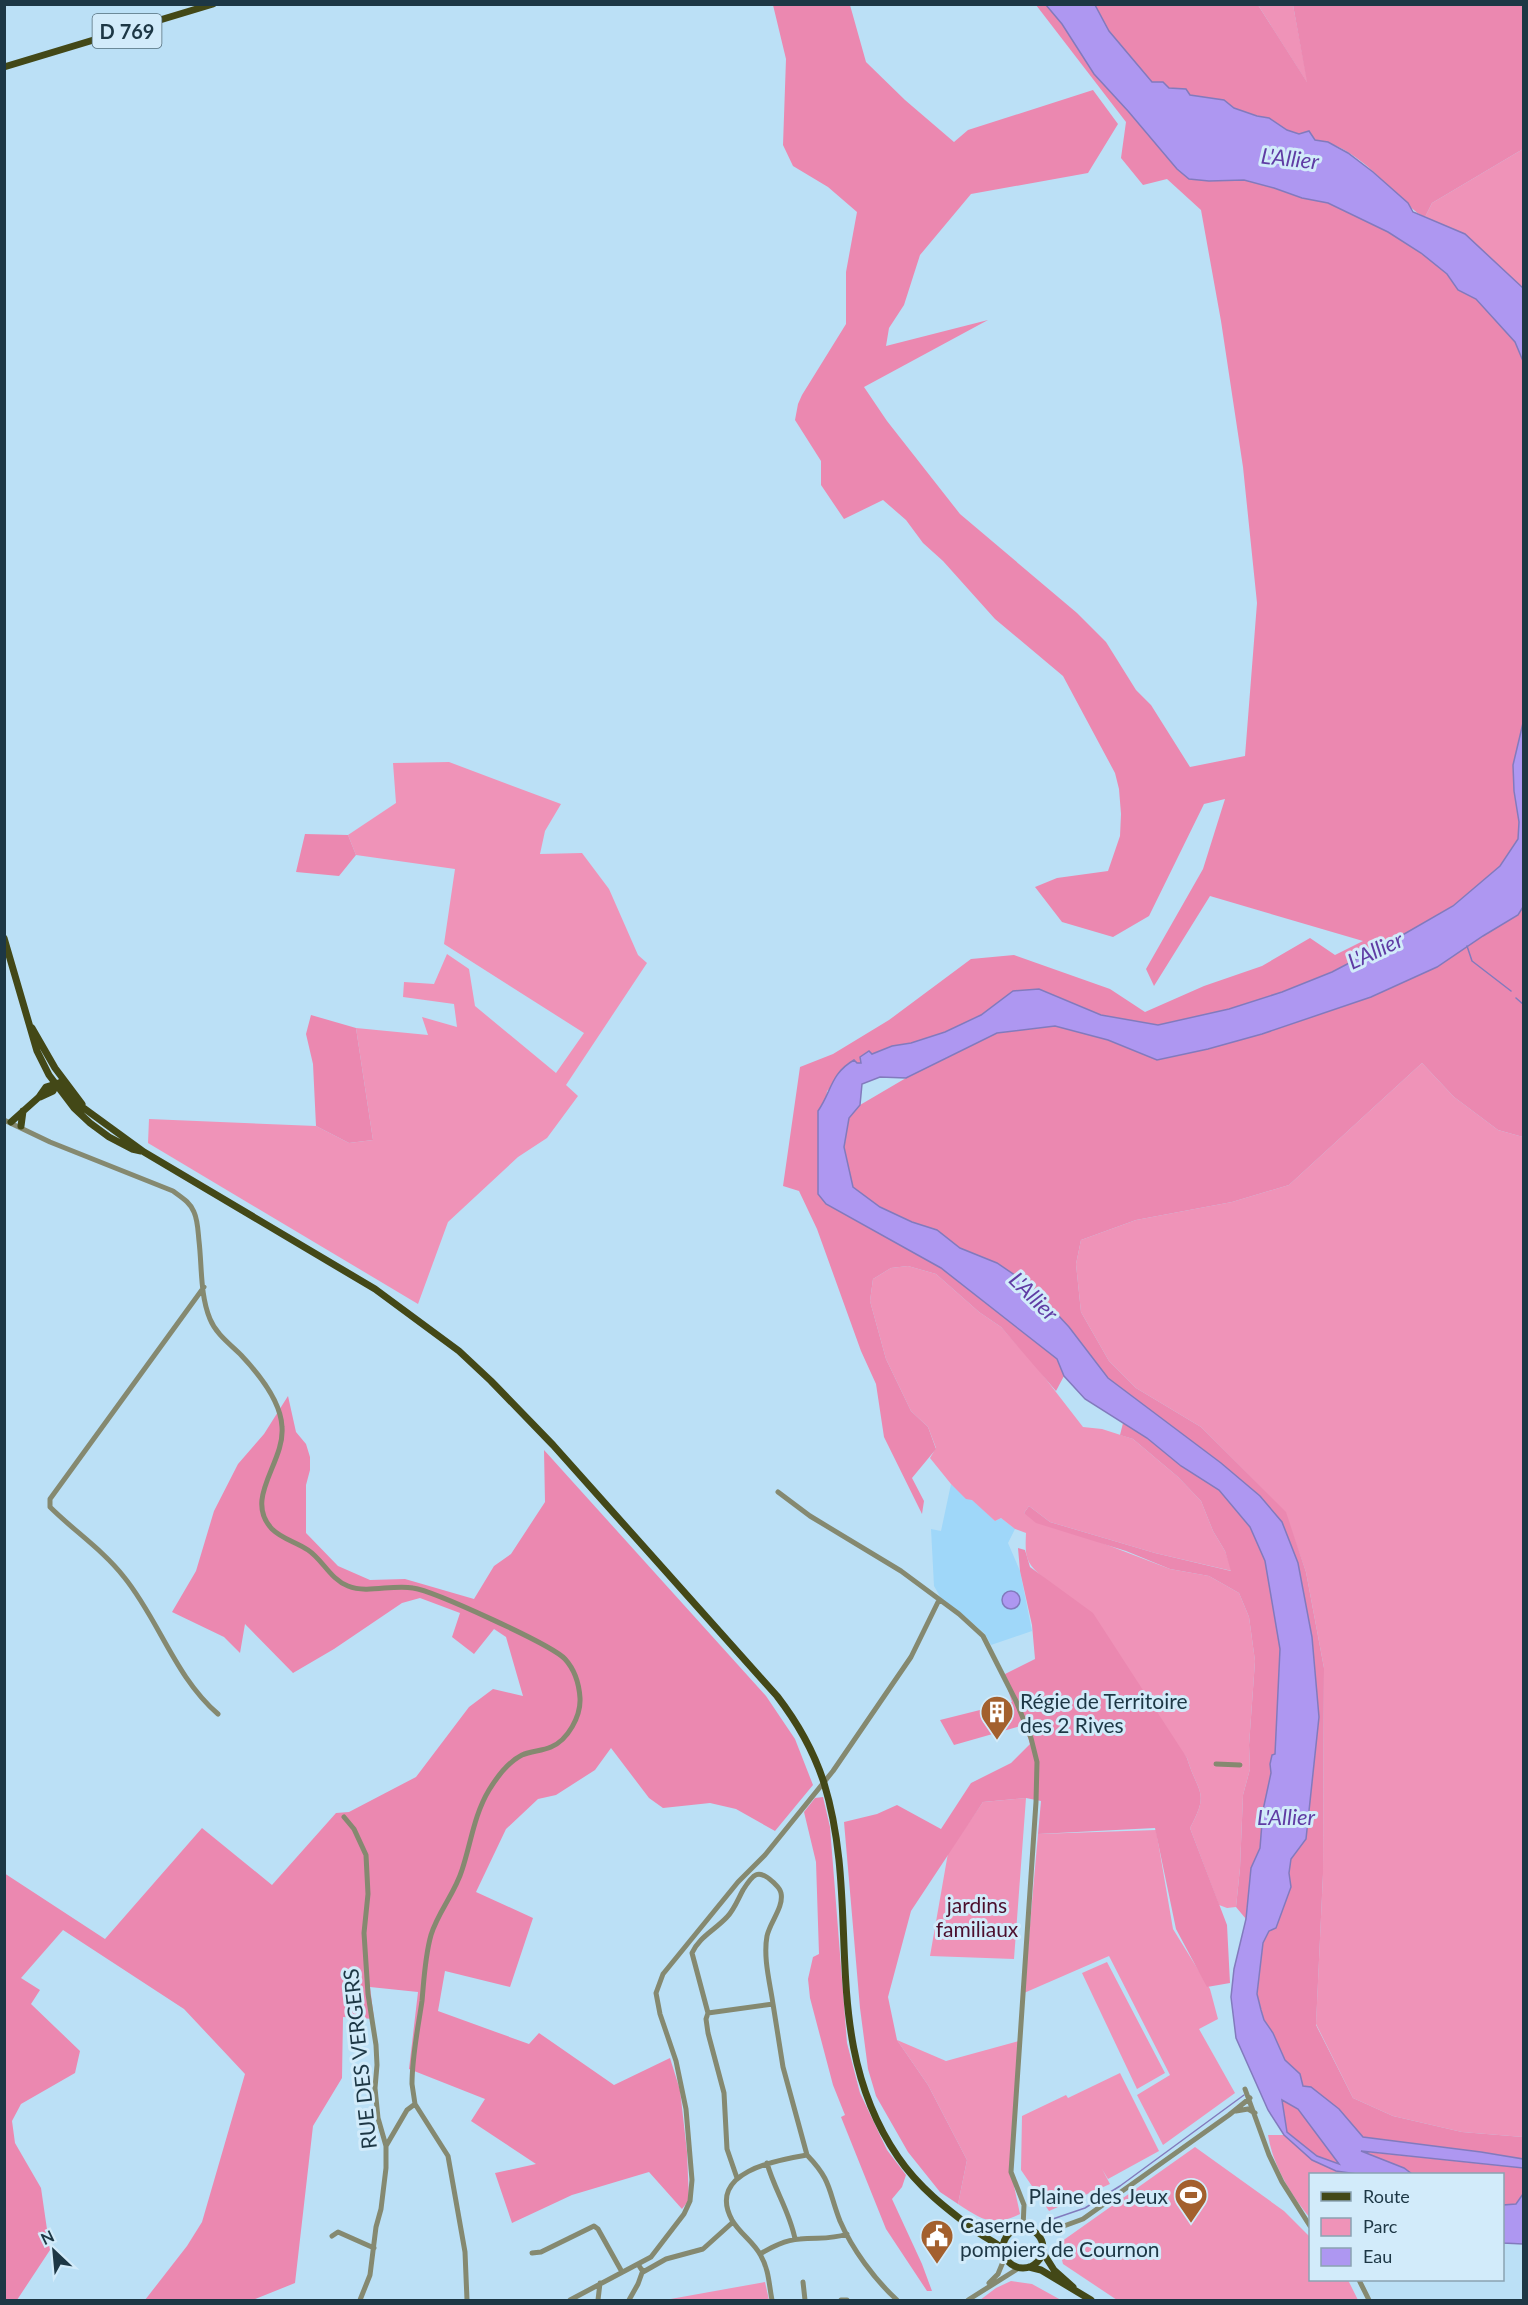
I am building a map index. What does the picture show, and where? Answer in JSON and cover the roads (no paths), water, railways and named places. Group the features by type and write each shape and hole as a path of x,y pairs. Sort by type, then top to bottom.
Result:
{"main road":[{"name":"D 769","path":"4,67 213,4"},
{"path":"4,938 31,1026 74,1108 90,1123 132,1149 144,1152"},
{"path":"8,1121 39,1097 53,1091 60,1082"},
{"path":"60,1082 83,1106 144,1152 375,1289 459,1352 492,1381 553,1445 747,1659 788,1710 808,1746 824,1783 837,1852 848,2014 853,2053 861,2084 879,2126 904,2165 938,2202 1003,2249"},
{"path":"21,1126 23,1111"},
{"path":"968,2224 1009,2234"},
{"path":"1081,2295 1054,2270 1042,2251 1041,2241 1035,2233 1023,2228 1009,2234 1003,2249 1005,2257 1012,2265 1041,2270 1081,2295 1091,2301"},
{"path":"1029,2267 1038,2261 1042,2251"}],"street":[{"path":"8,1121 50,1142 173,1191 188,1202 194,1210 206,1309 212,1324 254,1370 274,1401 281,1417 280,1450 262,1492 261,1502 265,1520 271,1528 285,1539 308,1550 329,1573 347,1586 362,1589 402,1587 419,1589 545,1645 567,1661 578,1681 579,1709 566,1735 551,1747 523,1755 511,1763 491,1788 477,1815 459,1880 430,1939 412,2076 415,2104 448,2156 465,2252 467,2301"},
{"path":"204,1287 50,1499 50,1507 104,1554 124,1576 141,1599 198,1696 218,1714"},
{"path":"778,1492 810,1516 901,1571 965,1619 986,1642 1016,1701 1031,1738 1037,1761 1036,1802 1011,2172 1024,2205 1023,2228"},
{"path":"570,2301 646,2260 684,2214 690,2201 692,2187 686,2109 676,2061 660,2014 656,1993 663,1974 738,1882 765,1855 824,1783 911,1657 939,1600"},
{"path":"1216,1764 1240,1765"},
{"name":"RUE DES VERGERS","path":"344,1816 354,1829 366,1855 368,1894 364,1934 376,2045 375,2088 378,2118 386,2146 386,2168 370,2275 360,2301"},
{"path":"737,2178 727,2149 724,2093 708,2033 706,2019 708,2013 692,1953 704,1937 727,1917 745,1886 756,1874 760,1873 764,1874 782,1893 780,1905 771,1922 766,1948 783,2067 807,2155 822,2170 827,2179 846,2234 855,2250 897,2301"},
{"path":"708,2013 773,2004"},
{"path":"1245,2088 1269,2155 1296,2207 1309,2223"},
{"path":"1035,2233 1042,2234 1083,2219 1250,2098"},
{"path":"386,2146 407,2110 415,2104"},
{"path":"1229,2115 1248,2109 1254,2113"},
{"path":"772,2301 766,2267 760,2254 734,2222 727,2202 737,2178 767,2163 790,2156 807,2155"},
{"path":"767,2163 790,2220 795,2240"},
{"path":"643,2272 666,2259 703,2249 734,2222"},
{"path":"532,2253 542,2252 594,2226 598,2229 622,2272"},
{"path":"332,2236 338,2232 374,2248"},
{"path":"760,2254 779,2244 795,2240 832,2239 846,2234"},
{"path":"968,2301 998,2274 1005,2257"},
{"path":"629,2301 643,2272 646,2260"},
{"path":"638,2264 643,2272"},
{"path":"983,2289 1019,2268"},
{"path":"630,2269 636,2274 638,2284"},
{"path":"1359,2281 1369,2301"},
{"path":"803,2282 806,2301"},
{"path":"596,2301 600,2283"},
{"path":"588,2290 596,2301"},
{"path":"841,2301 847,2301"}],"water":[{"name":"L'Allier","path":"1046,5 1095,5 1109,31 1152,82 1163,82 1169,88 1186,89 1190,95 1224,100 1234,108 1269,118 1287,130 1299,134 1309,131 1315,140 1328,142 1348,153 1373,172 1408,203 1413,212 1465,234 1523,288 1523,361 1515,342 1476,299 1458,290 1447,274 1421,253 1388,232 1328,203 1302,198 1244,180 1189,179 1177,169 1094,74 1062,24"},
{"name":"L'Allier","path":"1523,723 1523,907 1518,915 1437,967 1371,997 1262,1034 1157,1060 1108,1040 1055,1026 997,1033 906,1078 880,1077 862,1084 860,1105 849,1118 844,1147 853,1187 880,1207 912,1222 937,1230 960,1248 997,1263 1031,1286 1069,1327 1108,1378 1221,1463 1260,1496 1282,1522 1298,1563 1312,1637 1319,1717 1306,1839 1291,1859 1289,1873 1291,1887 1276,1928 1269,1931 1263,1943 1257,1994 1264,2020 1273,2033 1285,2060 1300,2074 1303,2086 1311,2087 1339,2109 1363,2137 1523,2159 1523,2168 1361,2151 1404,2168 1411,2173 1350,2173 1336,2171 1312,2160 1284,2135 1268,2110 1236,2038 1231,1997 1234,1969 1246,1919 1251,1868 1260,1848 1263,1810 1271,1773 1270,1764 1272,1755 1275,1754 1280,1649 1265,1561 1250,1527 1219,1490 1181,1466 1147,1438 1085,1399 1064,1376 1057,1359 941,1268 826,1204 818,1194 818,1111 840,1071 854,1060 861,1063 860,1057 869,1051 872,1054 892,1046 911,1043 945,1032 981,1015 1013,991 1039,989 1101,1015 1158,1025 1229,1009 1282,992 1332,972 1453,906 1500,866 1518,839 1519,822 1513,765","holes":["1282,2100 1298,2109 1339,2164 1317,2156 1287,2132"]},
{"path":"1011,1591 1017,1594 1020,1600 1017,1606 1011,1609 1005,1606 1002,1600 1005,1594"},
{"path":"1523,2194 1523,2244 1504,2243 1504,2205 1516,2204"}],"waterway":[{"path":"1467,946 1472,961 1511,991"},
{"path":"1516,998 1524,1005"},
{"path":"1044,2222 1085,2208 1120,2186 1244,2095"}],"place":[{"name":"Régie de Territoire des 2 Rives","path":"997,1741"},
{"name":"Plaine des Jeux","path":"1191,2224"},
{"name":"Caserne de pompiers de Cournon","path":"937,2265"}],"park label":[{"name":"jardins familiaux","path":"977,1916"}]}
